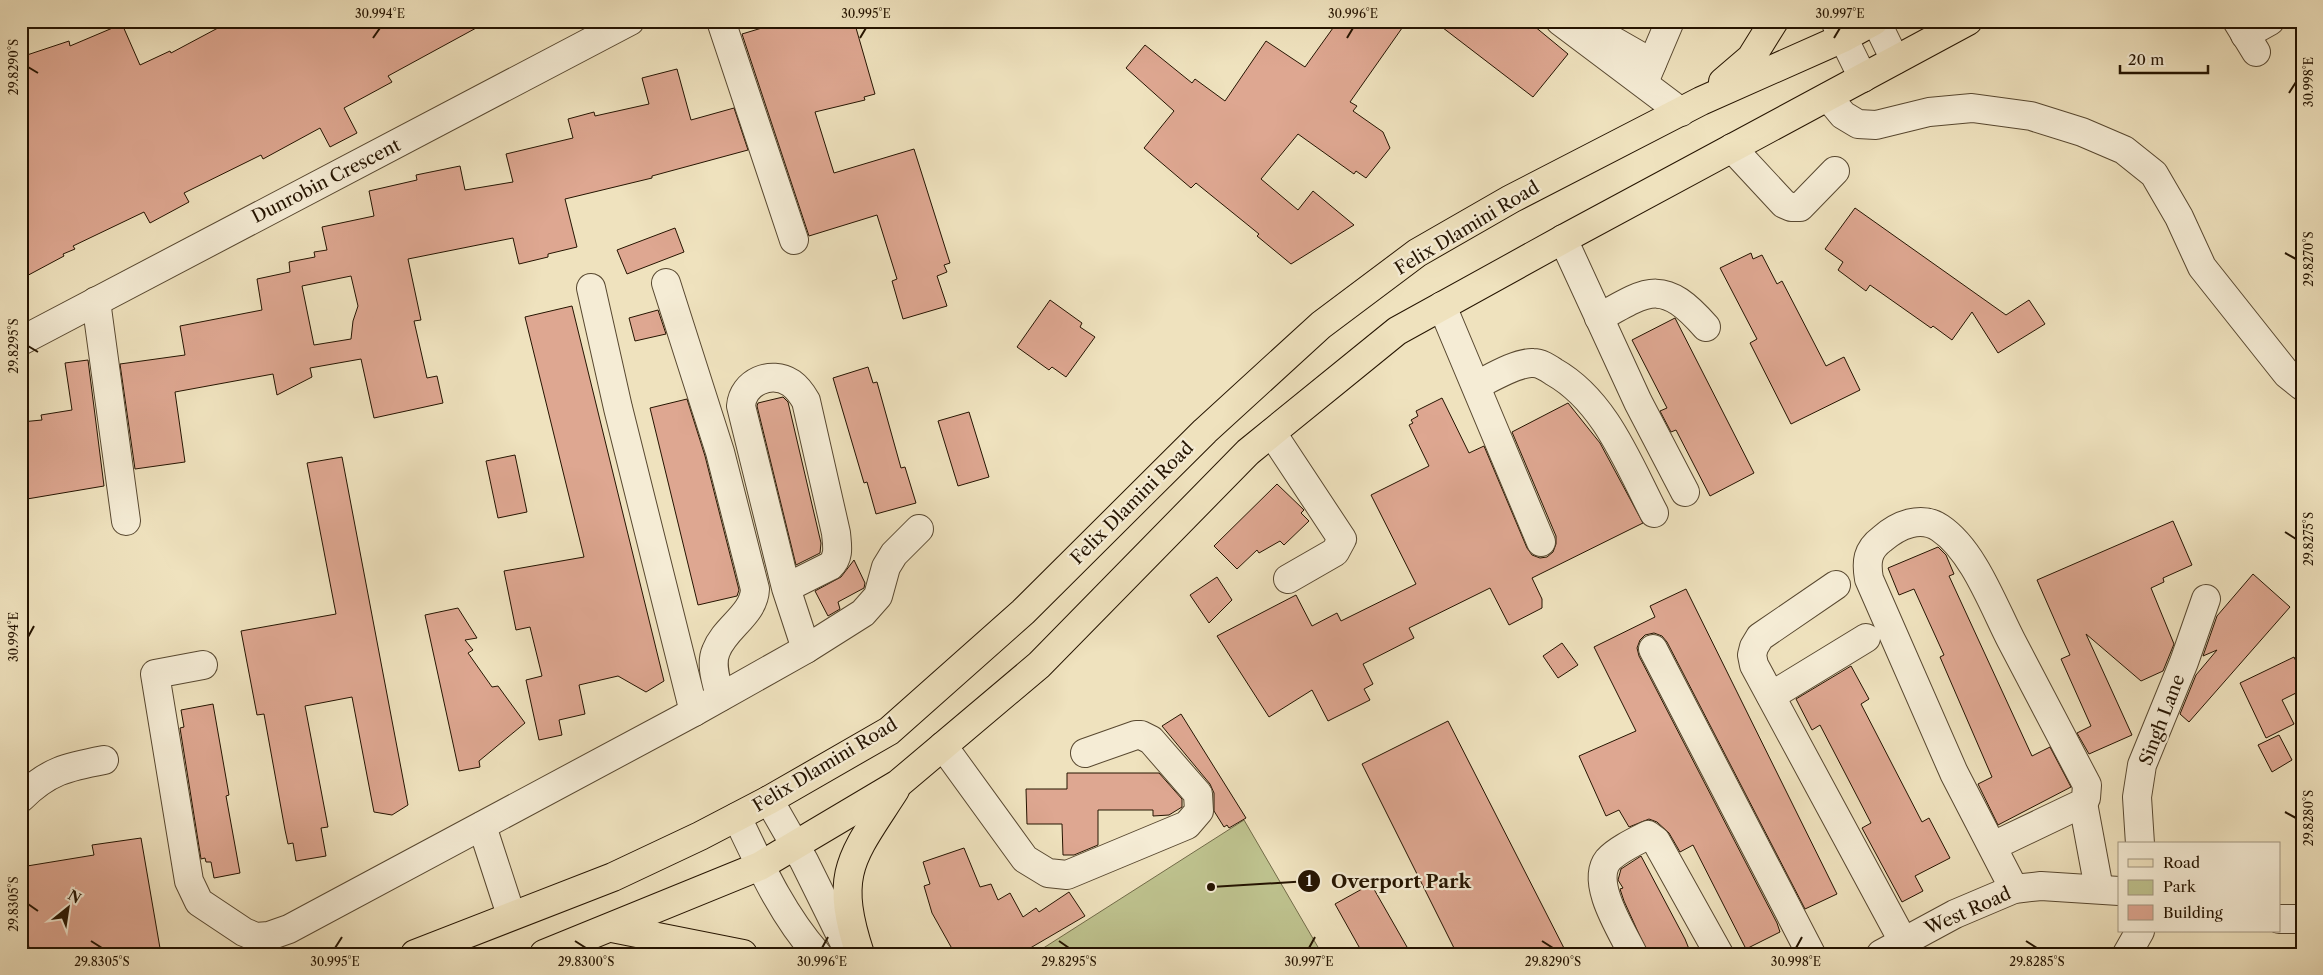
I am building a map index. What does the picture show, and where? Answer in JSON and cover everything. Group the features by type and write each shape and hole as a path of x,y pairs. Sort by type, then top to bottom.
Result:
{"main road":[{"path":"1691,106 1751,58 1774,21"},
{"name":"Felix Dlamini Road","path":"415,954 613,877 737,817 889,731 1023,612 1205,431 1322,325 1417,253 1511,199 1839,30 1875,21"},
{"path":"544,954 612,928 760,866 796,847 898,784 1039,665 1248,452 1397,330 1968,21"},
{"path":"860,954 850,926 847,904 846,885 850,865 898,784"},
{"path":"612,928 743,954"}],"street":[{"name":"Dunrobin Crescent","path":"21,341 630,21"},
{"path":"721,21 794,240"},
{"path":"1560,21 1648,74"},
{"path":"1581,21 1691,106"},
{"path":"1648,74 1670,21"},
{"path":"1875,21 1895,60"},
{"path":"2246,36 2270,21"},
{"path":"1839,30 1863,78"},
{"path":"1828,97 1843,115 1858,124 1876,125 1928,112 1972,108 2031,116 2082,132 2124,150 2154,174 2179,217 2202,267 2287,374 2302,386"},
{"path":"1732,148 1784,204 1791,207 1800,207 1835,171"},
{"path":"1563,239 1638,402 1685,492"},
{"path":"666,283 720,452 755,589 751,605 716,652 714,667 720,697"},
{"path":"591,288 618,408 694,712"},
{"path":"1599,318 1638,295 1650,294 1675,298 1687,305 1706,327"},
{"path":"96,301 126,521"},
{"path":"1442,306 1477,385 1494,434 1541,542"},
{"path":"1477,385 1524,364 1534,363 1543,366 1577,388 1611,432 1654,513"},
{"path":"786,588 830,566 834,562 837,553 836,533 806,401 798,389 790,382 779,378 765,379 750,385 745,390 740,406 786,588 806,649"},
{"path":"1272,432 1342,539 1336,552 1288,579"},
{"path":"1993,846 2083,803 2086,798 2087,786 1982,582 1959,544 1940,527 1927,522 1917,521 1892,530 1873,546 1868,556 1869,579 1954,773 2014,889"},
{"path":"203,665 156,674 189,881 199,902 244,932 256,937 269,936 289,929 482,826 694,712 806,649 863,613 873,604 886,567 894,554 919,529"},
{"path":"1836,586 1760,637 1752,655 1754,665 1771,696 1892,947"},
{"name":"Singh Lane","path":"2140,842 2138,797 2142,765 2184,662 2206,599"},
{"path":"1771,696 1866,638"},
{"path":"1653,649 1811,954"},
{"path":"943,746 1025,859 1048,873 1067,875 1076,872 1187,825 1199,811 1198,794 1152,740 1136,735 1085,753"},
{"path":"21,798 35,784 52,773 66,767 104,760"},
{"path":"769,800 796,847 850,954"},
{"path":"2083,803 2109,890"},
{"path":"737,817 760,866 792,924 817,954"},
{"path":"482,826 511,916"},
{"path":"1632,954 1604,892 1602,874 1609,859 1648,835 1656,841 1719,954"},
{"name":"West Road","path":"1892,947 1988,898 2014,889 2041,886 2109,890"},
{"path":"2280,919 2302,919"},
{"path":"2127,954 2139,932"}],"green space":[{"path":"1244,820 1322,954 1034,954"}],"building":[{"path":"231,21 489,21 388,76 392,82 344,108 357,133 330,147 320,128 263,159 261,155 184,193 189,202 150,223 144,212 73,246 75,249 63,254 64,256 21,279 21,57 69,41 70,46 122,24 140,65 170,51 171,53"},
{"path":"785,21 854,21 875,94 864,97 865,100 815,112 834,173 914,149 950,263 944,265 947,272 937,276 947,306 903,319 892,281 897,279 877,215 809,236 742,34"},
{"path":"1338,21 1407,21 1350,102 1357,106 1353,111 1383,132 1390,148 1366,178 1356,171 1354,174 1298,134 1261,179 1298,210 1313,191 1354,225 1291,264 1257,236 1259,234 1196,183 1191,188 1144,148 1174,111 1126,68 1145,45 1192,83 1195,79 1225,101 1266,41 1305,67"},
{"path":"1434,21 1528,21 1568,54 1533,97"},
{"path":"677,69 691,120 734,108 748,150 652,176 652,178 565,199 577,247 548,254 548,257 519,264 513,238 408,259 421,320 414,321 427,378 437,376 443,403 374,418 361,359 310,368 312,377 277,395 273,374 175,392 185,462 135,469 120,364 185,355 180,326 262,310 257,279 290,272 289,262 315,257 314,252 327,250 322,227 374,216 369,191 417,180 416,175 460,166 465,190 513,182 506,154 573,138 568,119 594,112 595,116 649,104 642,78","holes":["351,276 358,306 353,321 351,339 314,345 302,286"]},
{"path":"1855,208 2006,315 2029,300 2045,324 1998,353 1972,312 1952,340 1933,326 1931,328 1870,285 1866,291 1838,270 1843,262 1825,249"},
{"path":"675,228 684,252 627,274 617,250"},
{"path":"1751,253 1753,259 1762,255 1777,284 1782,281 1826,366 1844,357 1860,390 1791,424 1750,343 1757,339 1720,268"},
{"path":"1050,300 1082,323 1080,327 1095,337 1066,377 1052,367 1049,370 1017,347"},
{"path":"572,306 664,681 646,692 618,676 579,685 585,714 559,720 562,735 539,740 526,680 542,676 530,627 516,630 504,571 584,557 525,317"},
{"path":"658,310 666,334 635,341 629,318"},
{"path":"1675,318 1754,473 1710,496 1676,430 1671,432 1660,411 1667,408 1632,340"},
{"path":"88,360 104,486 21,500 21,422 42,420 41,415 72,410 65,363"},
{"path":"868,367 873,383 877,382 901,468 905,467 916,503 876,514 867,482 864,483 833,378"},
{"path":"783,397 788,402 821,543 820,553 796,565 757,406 758,403"},
{"path":"1442,398 1469,453 1484,446 1527,548 1532,555 1540,558 1547,557 1553,552 1556,536 1512,432 1568,403 1600,443 1643,523 1532,578 1542,599 1542,608 1509,625 1490,588 1409,628 1414,638 1363,664 1373,684 1364,689 1370,700 1328,721 1312,690 1269,717 1217,636 1296,595 1312,626 1337,613 1341,621 1416,584 1371,495 1429,466 1409,425 1413,423 1411,420 1418,416 1416,411"},
{"path":"687,399 705,456 739,590 737,596 698,605 650,408"},
{"path":"969,412 989,477 958,486 938,421"},
{"path":"515,455 527,512 498,518 486,461"},
{"path":"342,457 408,805 392,815 374,812 352,697 305,706 328,827 321,828 326,856 296,861 293,843 288,844 264,714 257,715 241,631 336,614 307,463"},
{"path":"1277,484 1304,510 1301,513 1309,521 1284,545 1280,541 1259,553 1257,550 1237,569 1214,546"},
{"path":"2173,521 2192,565 2163,578 2164,582 2151,588 2174,644 2163,671 2141,681 2086,634 2132,735 2089,754 2077,733 2091,726 2061,659 2070,655 2037,580"},
{"path":"1938,547 1946,555 1954,574 1949,576 2032,756 2050,747 2071,787 1998,825 1978,784 1992,777 1940,657 1944,655 1914,589 1899,595 1888,568"},
{"path":"854,560 865,583 864,588 838,602 840,609 828,616 815,591 841,577"},
{"path":"2253,574 2290,607 2189,722 2180,714 2196,675 2217,650 2203,656 2217,616"},
{"path":"1217,577 1232,600 1209,623 1190,595"},
{"path":"1686,589 1837,894 1805,909 1667,642 1662,636 1654,633 1645,635 1640,640 1637,648 1639,656 1780,932 1746,949 1693,845 1680,852 1669,833 1657,822 1649,819 1629,827 1619,810 1606,816 1579,756 1636,731 1594,647 1655,617 1650,606"},
{"path":"458,608 477,638 465,640 473,650 468,653 492,687 498,686 525,723 479,761 480,767 459,771 425,615"},
{"path":"1562,643 1578,665 1558,678 1543,656"},
{"path":"2294,657 2302,674 2302,690 2282,700 2294,724 2266,738 2240,683"},
{"path":"1851,666 1869,699 1861,704 1922,822 1929,818 1950,858 1915,876 1923,891 1902,902 1862,828 1871,823 1820,725 1812,730 1796,699"},
{"path":"213,704 229,795 226,796 240,873 214,878 211,862 206,862 205,858 201,859 180,728 184,727 181,710"},
{"path":"1181,714 1246,818 1229,828 1227,825 1224,827 1214,811 1214,793 1210,784 1162,726"},
{"path":"1448,721 1567,954 1457,954 1362,764"},
{"path":"2279,735 2292,760 2272,772 2258,745"},
{"path":"1067,773 1159,773 1182,799 1182,807 1169,815 1153,816 1153,810 1098,810 1098,845 1074,855 1063,855 1062,824 1027,824 1026,789 1067,789"},
{"path":"141,838 161,954 30,954 21,900 21,867 94,855 92,845"},
{"path":"964,848 980,887 991,884 998,900 1010,893 1023,917 1036,908 1039,912 1069,892 1085,916 1020,954 955,954 932,913 924,886 930,884 923,862"},
{"path":"1641,856 1691,954 1648,954 1624,901 1620,889 1623,888 1618,880 1621,869"},
{"path":"1371,884 1411,954 1363,954 1335,904"}],"place":[{"name":"Overport Park","path":"1211,887"}]}
